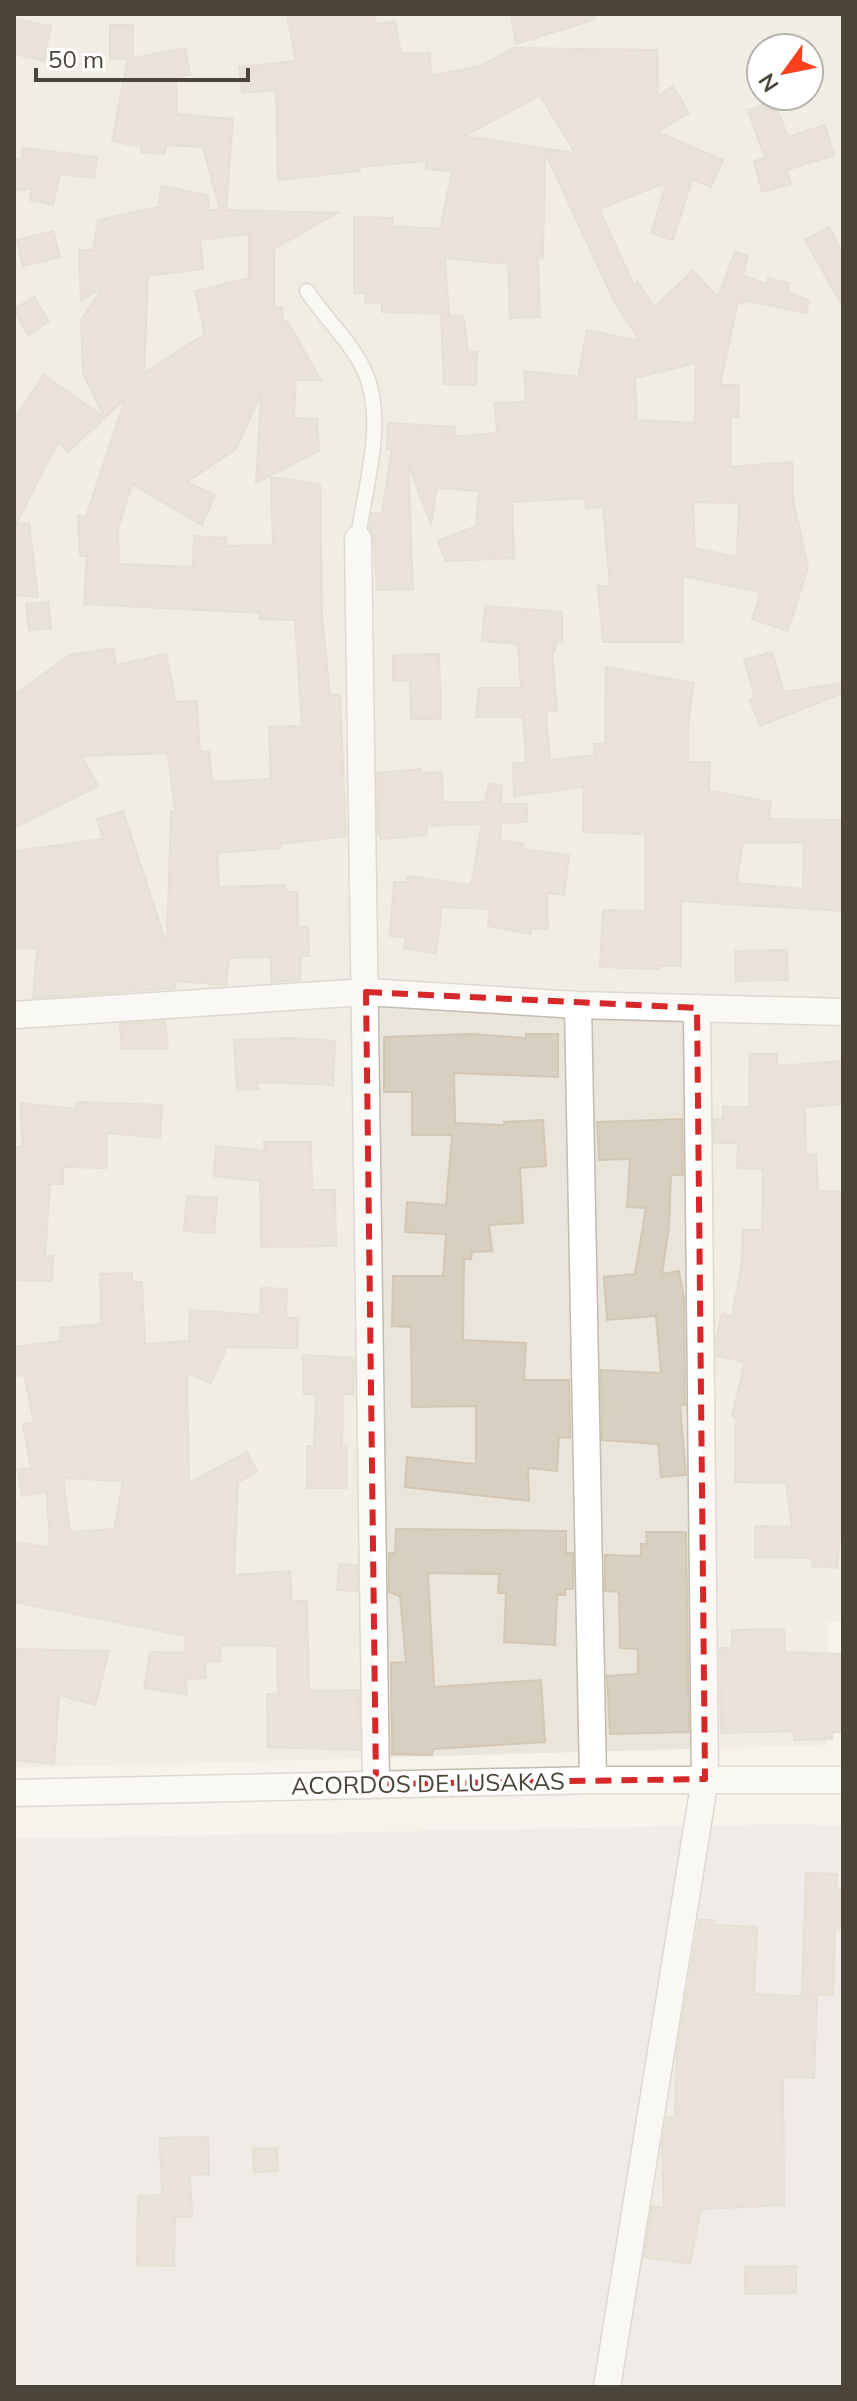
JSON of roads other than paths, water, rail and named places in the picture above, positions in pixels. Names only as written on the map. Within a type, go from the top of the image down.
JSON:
[{"type":"street","points":[[358,539],[376,1784]]},
{"type":"street","points":[[14,1015],[366,992],[578,1005],[843,1012]]},
{"type":"street","points":[[578,1005],[593,1780]]},
{"type":"street","points":[[607,2387],[705,1779],[697,1008]]},
{"type":"street","name":"ACORDOS DE LUSAKAS","points":[[14,1793],[593,1780],[843,1780]]},
{"type":"lane","points":[[307,291],[345,339],[366,374],[373,408],[372,448],[358,539]]}]
